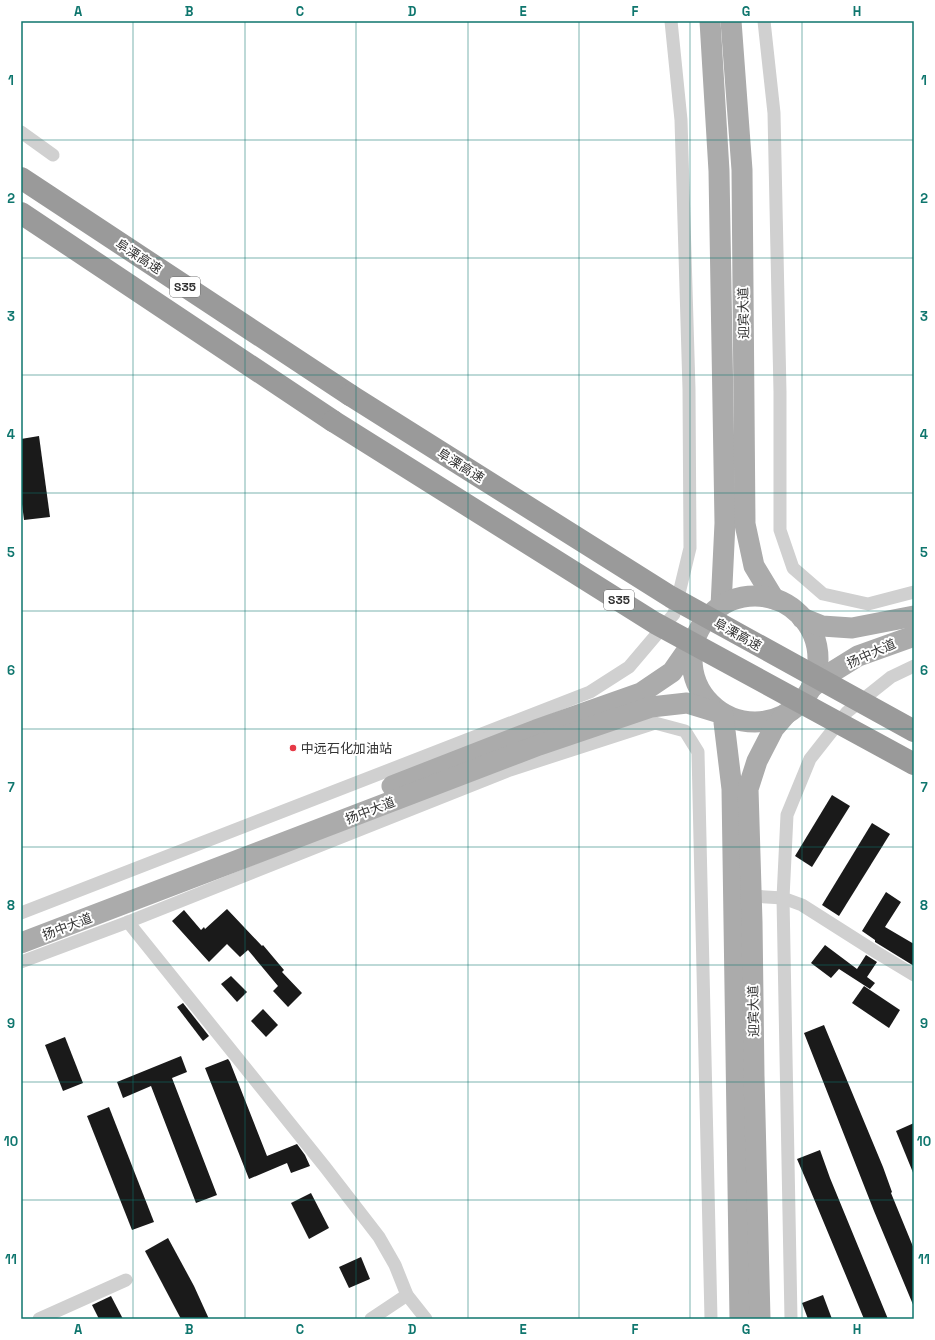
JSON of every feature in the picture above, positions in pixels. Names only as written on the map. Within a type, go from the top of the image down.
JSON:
[{"type":"highway","name":"阜溧高速","points":[[21,178],[350,395],[671,597],[914,731]]},
{"type":"highway","name":"S35","points":[[21,213],[333,421],[655,623],[914,764]]},
{"type":"main road","name":"迎宾大道","points":[[710,21],[719,171],[725,523],[721,606]]},
{"type":"main road","name":"迎宾大道","points":[[731,21],[742,170],[745,524],[754,566],[774,599]]},
{"type":"main road","points":[[758,596],[774,599],[790,607],[802,618],[812,634],[817,652],[816,670],[811,688],[801,702],[787,713],[772,720],[755,723],[738,720],[723,714],[706,700],[696,682],[692,660],[695,639],[705,620],[721,606],[740,598],[758,596]]},
{"type":"main road","name":"扬中大道","points":[[802,618],[822,626],[852,628],[914,616]]},
{"type":"main road","name":"扬中大道","points":[[811,688],[829,674],[858,656],[914,636]]},
{"type":"main road","name":"扬中大道","points":[[21,929],[529,732],[641,693],[672,672],[695,639]]},
{"type":"main road","name":"扬中大道","points":[[21,943],[539,745],[651,707],[688,703],[723,714]]},
{"type":"main road","name":"迎宾大道","points":[[760,1319],[754,1076],[752,896],[748,789],[757,761],[774,728],[787,713]]},
{"type":"main road","name":"迎宾大道","points":[[723,714],[732,789],[740,1319]]},
{"type":"street","points":[[21,913],[590,692],[629,667],[674,614],[690,548],[689,388],[681,120],[671,21]]},
{"type":"street","points":[[764,21],[774,113],[780,384],[780,530],[793,568],[823,594],[868,604],[914,592]]},
{"type":"street","points":[[21,132],[53,155]]},
{"type":"street","points":[[791,1319],[784,898],[787,815],[810,760],[847,712],[891,677],[914,666]]},
{"type":"street","points":[[21,962],[128,922],[510,770],[655,723],[685,731],[698,752],[711,1319]]},
{"type":"street","points":[[752,896],[784,898],[802,905],[914,975]]},
{"type":"street","points":[[128,922],[379,1237],[395,1265],[407,1295],[426,1319]]},
{"type":"street","points":[[40,1319],[126,1280]]},
{"type":"street","points":[[372,1319],[407,1295]]},
{"type":"building","points":[[39,436],[50,517],[24,520],[21,496],[21,439]]},
{"type":"building","points":[[832,795],[850,806],[812,867],[795,856]]},
{"type":"building","points":[[872,823],[890,834],[839,916],[822,905]]},
{"type":"building","points":[[886,892],[901,902],[885,927],[914,944],[914,966],[875,942],[875,940],[862,931]]},
{"type":"building","points":[[227,909],[262,946],[263,945],[284,970],[282,972],[302,993],[288,1007],[273,991],[278,986],[248,950],[240,957],[227,944],[209,962],[172,921],[184,910],[201,930],[204,927],[205,929]]},
{"type":"building","points":[[825,945],[857,969],[866,955],[877,962],[867,977],[875,983],[870,989],[839,969],[831,978],[811,963]]},
{"type":"building","points":[[231,976],[247,992],[237,1002],[221,984]]},
{"type":"building","points":[[864,986],[900,1010],[889,1028],[852,1003]]},
{"type":"building","points":[[183,1003],[209,1036],[203,1041],[177,1007]]},
{"type":"building","points":[[263,1009],[278,1025],[266,1037],[251,1021]]},
{"type":"building","points":[[824,1025],[883,1167],[892,1192],[891,1193],[914,1249],[914,1307],[874,1211],[804,1033]]},
{"type":"building","points":[[65,1037],[83,1083],[63,1091],[45,1045]]},
{"type":"building","points":[[181,1056],[187,1072],[172,1078],[217,1195],[196,1203],[151,1086],[123,1098],[117,1082]]},
{"type":"building","points":[[228,1059],[267,1156],[297,1144],[305,1155],[310,1166],[291,1173],[287,1163],[249,1179],[205,1068]]},
{"type":"building","points":[[109,1107],[154,1222],[132,1230],[87,1116]]},
{"type":"building","points":[[914,1123],[914,1175],[896,1131]]},
{"type":"building","points":[[820,1150],[888,1319],[864,1319],[797,1159]]},
{"type":"building","points":[[311,1193],[329,1228],[309,1239],[291,1203]]},
{"type":"building","points":[[168,1238],[194,1286],[209,1319],[181,1319],[145,1251]]},
{"type":"building","points":[[361,1257],[370,1279],[349,1288],[339,1267]]},
{"type":"building","points":[[823,1295],[832,1319],[808,1319],[802,1303]]},
{"type":"building","points":[[111,1296],[123,1319],[99,1319],[92,1305]]},
{"type":"place","name":"中远石化加油站","points":[[293,748]]}]
